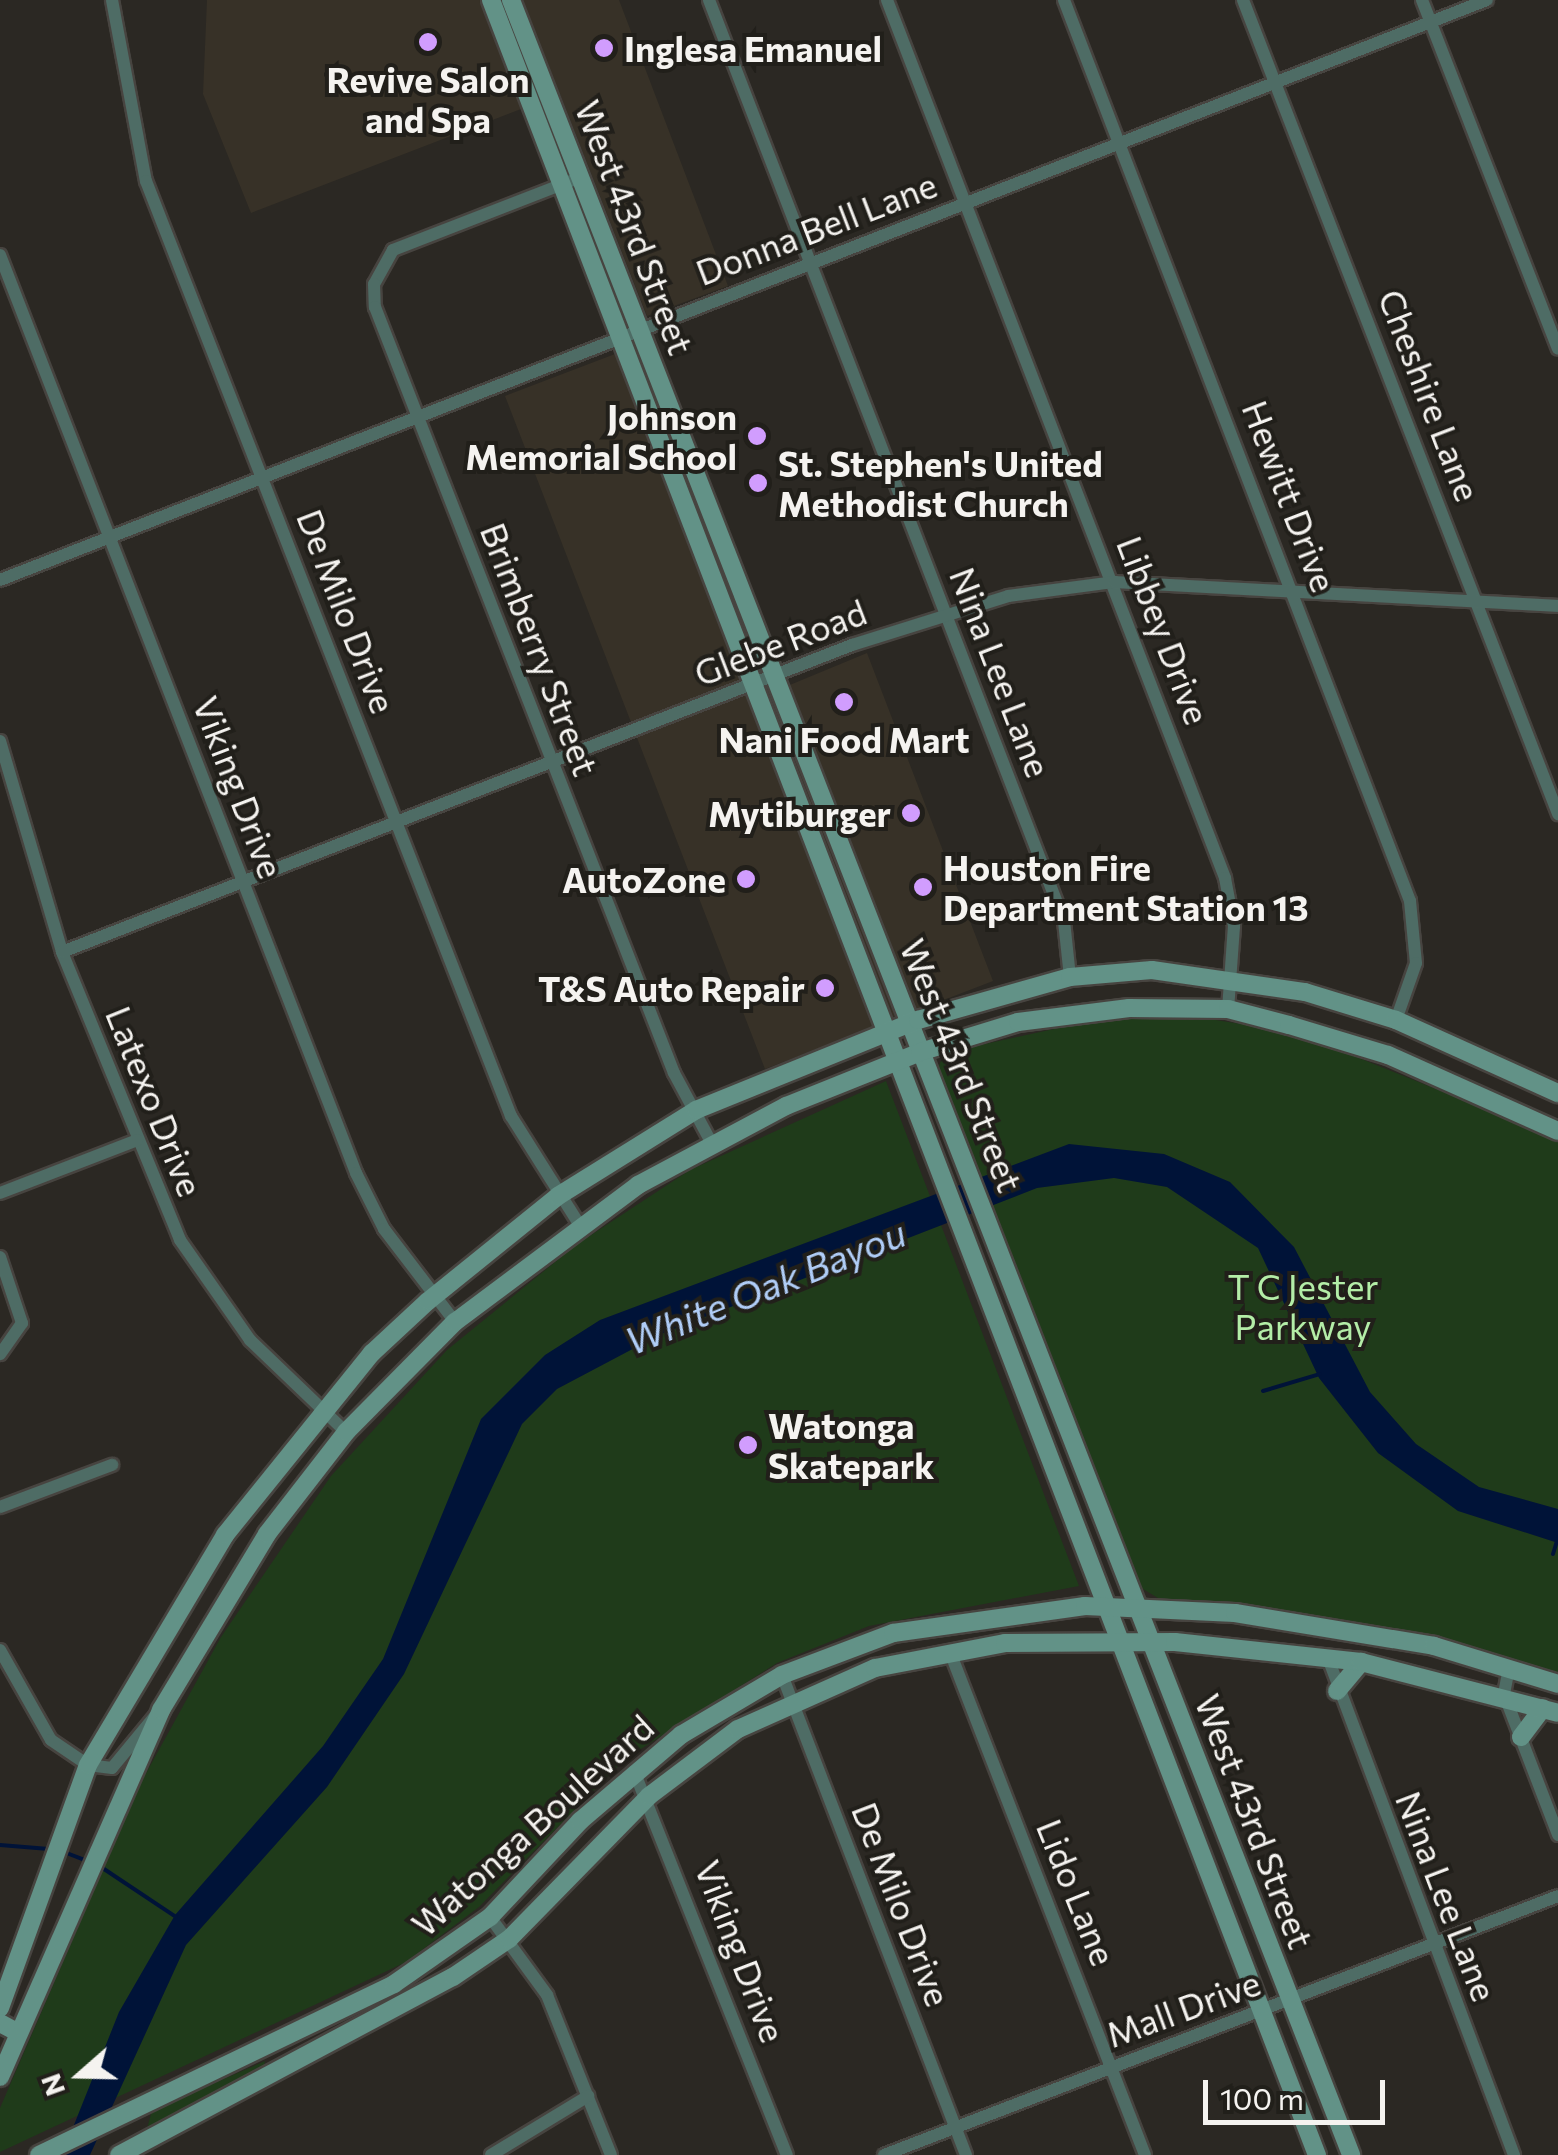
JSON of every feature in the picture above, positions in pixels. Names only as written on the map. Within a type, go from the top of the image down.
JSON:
[{"type":"main road","name":"West 43rd Street","points":[[491,0],[510,15],[581,176],[826,816],[1001,1252],[1350,2155]]},
{"type":"main road","name":"West 43rd Street","points":[[510,15],[561,184],[888,1031],[932,1160],[1317,2155]]},
{"type":"main road","points":[[689,510],[708,503]]},
{"type":"main road","points":[[808,823],[826,816]]},
{"type":"main road","points":[[842,912],[862,900]]},
{"type":"main road","points":[[0,2008],[88,1764],[225,1534],[322,1412],[434,1296],[558,1196],[696,1110],[908,1024],[1070,977],[1152,970],[1232,978],[1396,1020],[1558,1093]]},
{"type":"main road","points":[[0,2077],[161,1710],[216,1610],[346,1432],[455,1322],[579,1224],[711,1142],[920,1052],[1070,1012],[1228,1010],[1388,1055],[1558,1131]]},
{"type":"main road","points":[[1011,1360],[1038,1350]]},
{"type":"main road","name":"Watonga Boulevard","points":[[39,2155],[394,1984],[490,1917],[634,1771],[782,1676],[944,1622],[1105,1606],[1329,1626],[1509,1668],[1558,1684]]},
{"type":"main road","name":"Watonga Boulevard","points":[[120,2155],[288,2068],[510,1939],[650,1796],[791,1700],[875,1668],[950,1652],[1118,1640],[1151,1642],[1360,1662],[1504,1694],[1550,1711]]},
{"type":"main road","points":[[1337,1690],[1360,1662]]},
{"type":"main road","points":[[1521,1737],[1550,1711]]},
{"type":"main road","points":[[1196,1838],[1223,1828]]},
{"type":"main road","points":[[0,2023],[20,2033]]},
{"type":"main road","points":[[276,2044],[288,2068]]},
{"type":"street","name":"De Milo Drive","points":[[112,0],[146,181],[511,1116],[579,1224]]},
{"type":"street","name":"Nina Lee Lane","points":[[709,0],[1064,921],[1070,977]]},
{"type":"street","name":"Libbey Drive","points":[[887,0],[1115,582],[1232,903],[1228,1010]]},
{"type":"street","name":"Hewitt Drive","points":[[1064,0],[1295,591],[1410,901],[1416,963],[1396,1020]]},
{"type":"street","name":"Cheshire Lane","points":[[1243,0],[1482,608],[1558,814]]},
{"type":"street","points":[[1422,0],[1558,348]]},
{"type":"street","name":"Donna Bell Lane","points":[[0,580],[1487,0]]},
{"type":"street","name":"Brimberry Street","points":[[581,176],[414,238],[382,262],[375,307],[551,763],[711,1142]]},
{"type":"street","name":"Viking Drive","points":[[0,255],[356,1173],[434,1296],[455,1322]]},
{"type":"street","name":"Glebe Road","points":[[62,952],[946,611],[1115,582],[1295,591],[1482,608],[1558,606]]},
{"type":"street","name":"Latexo Drive","points":[[0,740],[62,952],[180,1240],[250,1340],[346,1432]]},
{"type":"street","points":[[0,1194],[137,1140]]},
{"type":"street","points":[[0,1257],[20,1334],[0,1354]]},
{"type":"street","points":[[0,1507],[112,1465]]},
{"type":"street","points":[[0,1650],[41,1728],[88,1764],[112,1768],[161,1710]]},
{"type":"street","name":"Lido Lane","points":[[950,1652],[1145,2155]]},
{"type":"street","name":"Nina Lee Lane","points":[[1328,1658],[1514,2155]]},
{"type":"street","points":[[1509,1668],[1504,1694],[1558,1835]]},
{"type":"street","name":"De Milo Drive","points":[[782,1676],[966,2155]]},
{"type":"street","name":"Viking Drive","points":[[634,1771],[650,1796],[787,2155]]},
{"type":"street","name":"Mall Drive","points":[[884,2155],[1558,1896]]},
{"type":"street","points":[[490,1917],[510,1939],[547,1995],[611,2155]]},
{"type":"street","points":[[491,2155],[588,2096]]},
{"type":"shaded area","points":[[207,0],[619,0],[728,286],[647,316],[560,94],[251,213],[203,94]]},
{"type":"shaded area","points":[[615,354],[749,702],[867,653],[993,981],[765,1069],[505,396]]},
{"type":"green space","name":"T C Jester Parkway","points":[[1191,1016],[1297,1033],[1558,1138],[1558,1677],[1296,1614],[1163,1601],[1138,1586],[937,1071],[944,1053],[1109,1017]]},
{"type":"green space","points":[[886,1081],[1079,1586],[869,1626],[777,1663],[625,1759],[479,1907],[406,1962],[0,2152],[0,2108],[139,1786],[221,1637],[331,1476],[447,1350],[576,1245],[690,1170]]},
{"type":"green space","points":[[265,2061],[263,2070],[147,2129],[152,2110]]},
{"type":"water","name":"White Oak Bayou","points":[[1069,1144],[1164,1154],[1230,1182],[1294,1247],[1370,1392],[1416,1444],[1479,1487],[1558,1509],[1558,1543],[1458,1511],[1378,1453],[1319,1378],[1258,1248],[1167,1187],[1114,1178],[1037,1188],[661,1334],[557,1389],[522,1424],[404,1674],[327,1787],[186,1945],[90,2155],[62,2155],[119,2012],[175,1915],[323,1746],[383,1659],[481,1419],[545,1355],[600,1320]]},
{"type":"waterway","points":[[1263,1391],[1320,1374]]},
{"type":"waterway","points":[[1553,1554],[1558,1538]]},
{"type":"waterway","points":[[0,1845],[49,1849]]},
{"type":"waterway","points":[[64,1852],[88,1861]]},
{"type":"waterway","points":[[101,1867],[176,1917]]},
{"type":"place","name":"Revive Salon and Spa","points":[[428,42]]},
{"type":"place","name":"Inglesa Emanuel","points":[[604,48]]},
{"type":"place","name":"Johnson Memorial School","points":[[757,436]]},
{"type":"place","name":"St. Stephen's United Methodist Church","points":[[758,483]]},
{"type":"place","name":"Nani Food Mart","points":[[844,702]]},
{"type":"place","name":"Mytiburger","points":[[911,813]]},
{"type":"place","name":"AutoZone","points":[[746,879]]},
{"type":"place","name":"Houston Fire Department Station 13","points":[[923,887]]},
{"type":"place","name":"T&S Auto Repair","points":[[825,988]]},
{"type":"place","name":"Watonga Skatepark","points":[[748,1445]]}]
